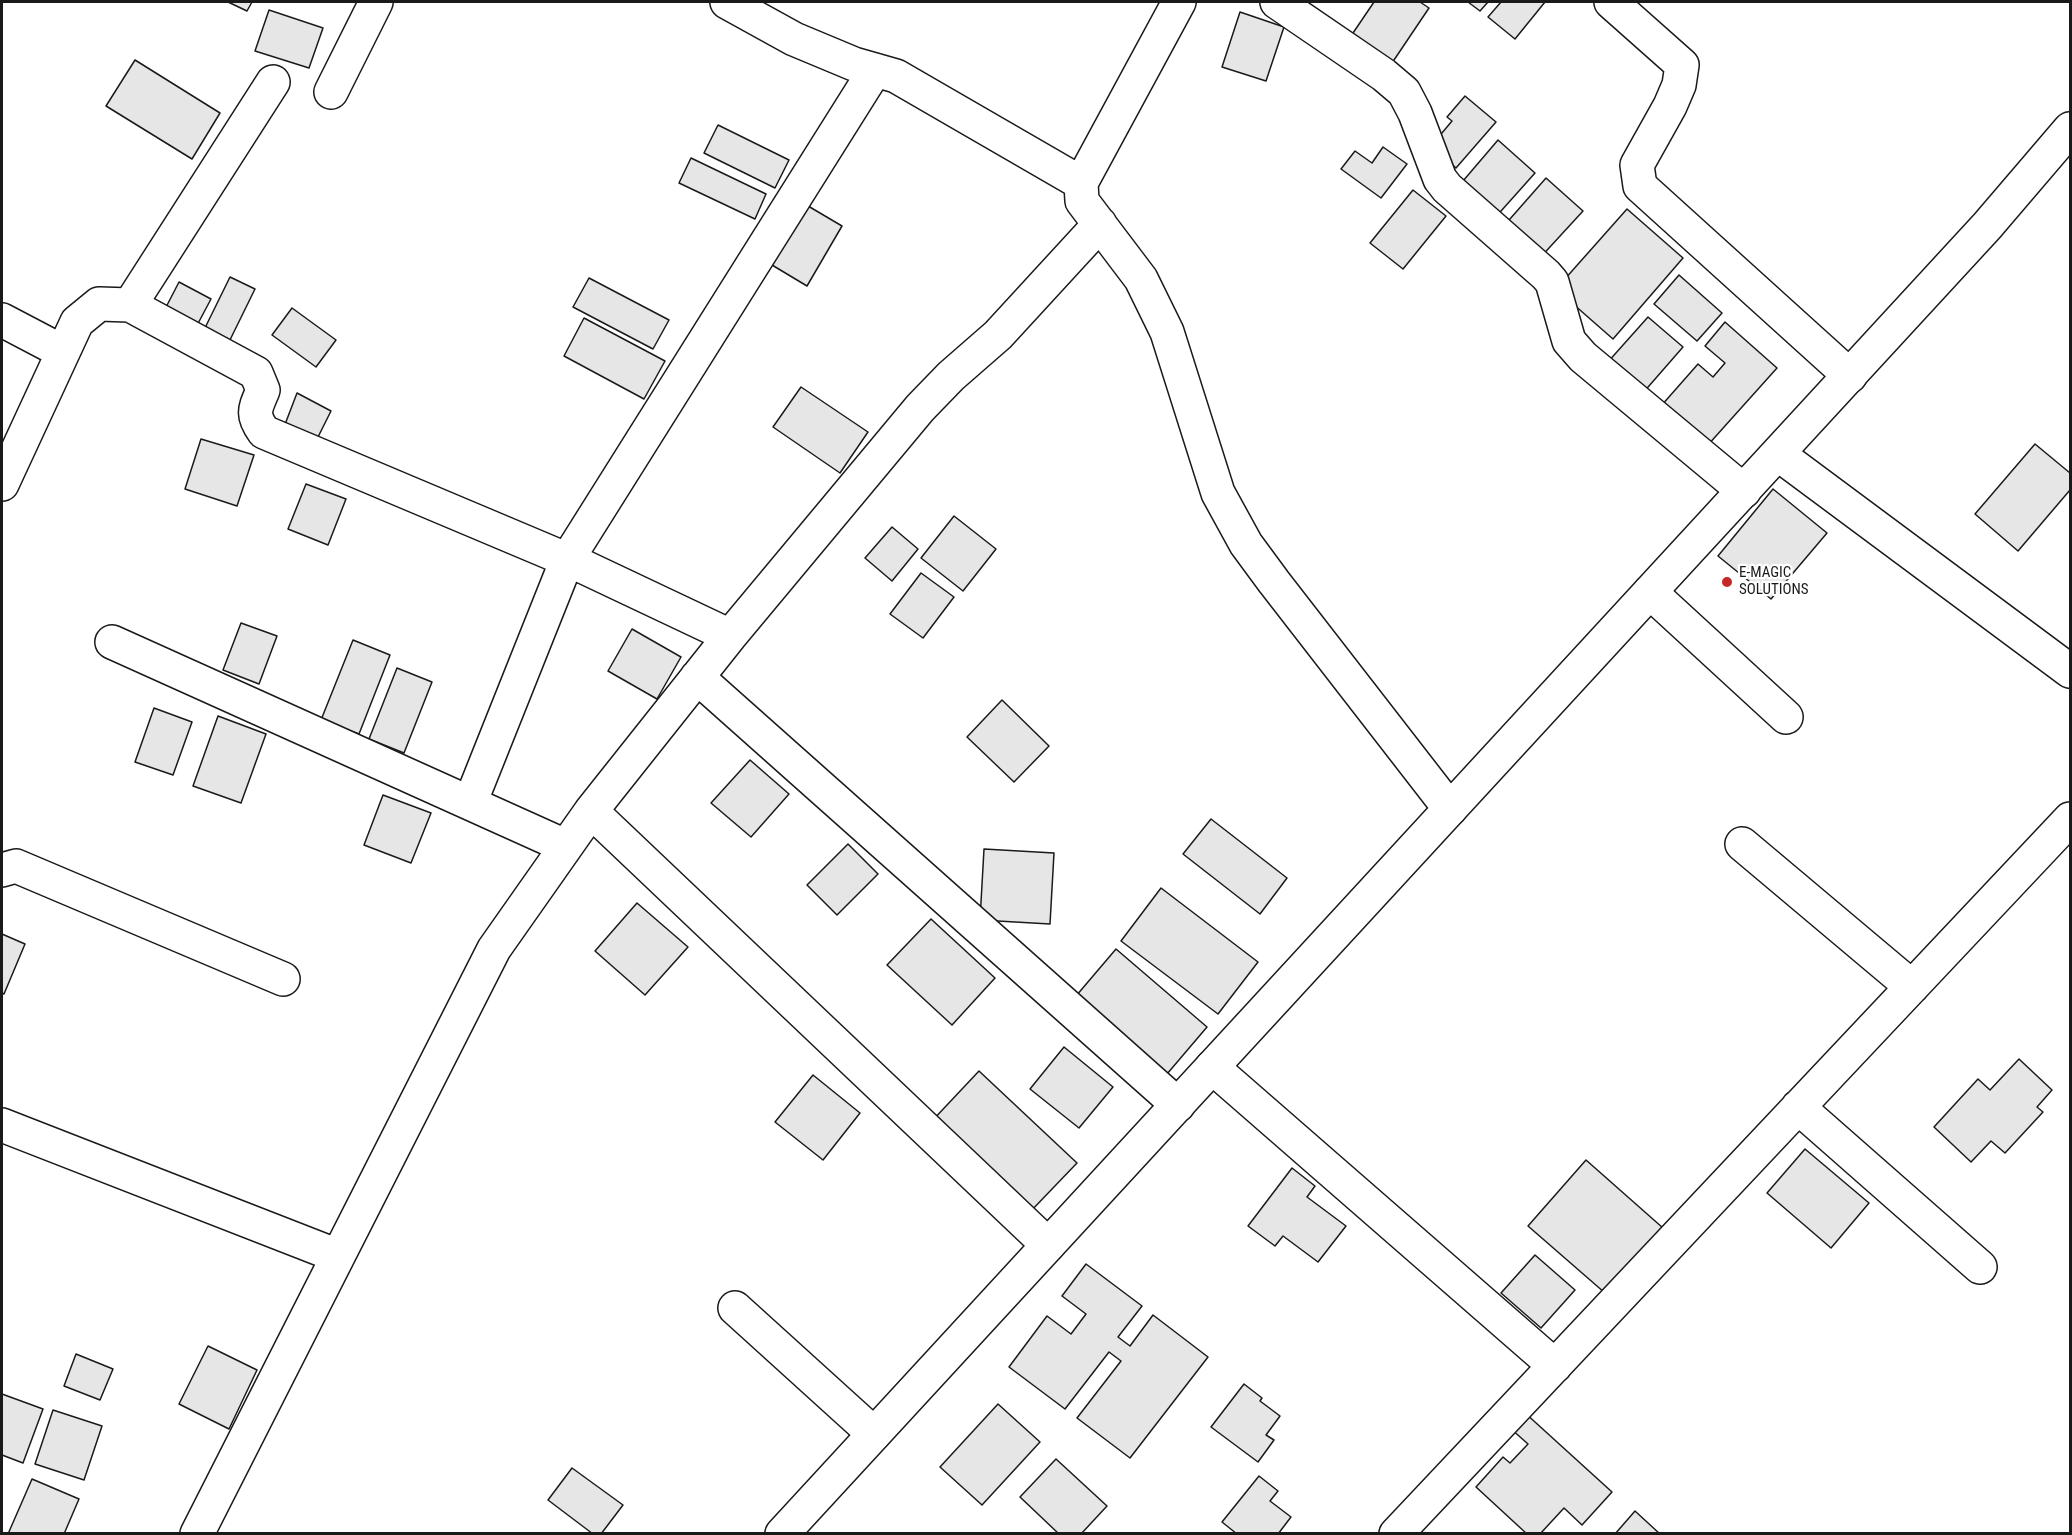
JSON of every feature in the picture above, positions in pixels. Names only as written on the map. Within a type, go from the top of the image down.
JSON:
[{"type":"street","points":[[331,92],[376,2]]},
{"type":"street","points":[[728,2],[794,39],[854,64],[896,76],[1081,183]]},
{"type":"street","points":[[1179,2],[1081,183],[1082,201],[1141,279],[1167,332],[1218,493],[1246,544],[1450,809]]},
{"type":"street","points":[[1277,2],[1384,75],[1404,92],[1415,113],[1440,179],[1447,188],[1552,282],[1569,341],[1583,357],[1744,491]]},
{"type":"street","points":[[1611,2],[1682,65],[1670,106],[1637,165],[1640,186],[1850,376]]},
{"type":"street","points":[[470,803],[567,560],[875,70]]},
{"type":"street","points":[[130,305],[273,82]]},
{"type":"street","points":[[782,1533],[1850,376],[1987,226],[2070,129]]},
{"type":"street","points":[[197,1533],[494,949],[565,846],[730,636],[920,408],[951,376],[998,335],[1100,224]]},
{"type":"street","points":[[2,484],[77,322],[99,304],[130,305],[256,373],[263,390],[255,408],[255,420],[264,432],[567,560],[730,636]]},
{"type":"street","points":[[2,320],[63,352]]},
{"type":"street","points":[[1778,454],[2070,671]]},
{"type":"street","points":[[1650,592],[1786,717]]},
{"type":"street","points":[[112,642],[565,846]]},
{"type":"street","points":[[697,677],[1178,1105]]},
{"type":"street","points":[[591,811],[1048,1245]]},
{"type":"street","points":[[1396,1533],[2070,819]]},
{"type":"street","points":[[1742,844],[1912,987]]},
{"type":"street","points":[[2,870],[16,866],[283,978]]},
{"type":"street","points":[[1212,1067],[1554,1366]]},
{"type":"street","points":[[1798,1107],[1980,1267]]},
{"type":"street","points":[[2,1125],[338,1256]]},
{"type":"street","points":[[735,1308],[874,1434]]},
{"type":"building","points":[[228,2],[252,2],[247,11]]},
{"type":"building","points":[[1374,2],[1420,2],[1429,8],[1392,63],[1351,36]]},
{"type":"building","points":[[1468,2],[1488,2],[1480,11]]},
{"type":"building","points":[[1501,2],[1545,2],[1515,39],[1488,17]]},
{"type":"building","points":[[269,10],[323,28],[309,68],[255,51]]},
{"type":"building","points":[[1240,12],[1284,27],[1266,81],[1222,67]]},
{"type":"building","points":[[135,60],[220,113],[192,159],[106,106]]},
{"type":"building","points":[[1465,96],[1496,122],[1456,168],[1431,146],[1452,121],[1447,117]]},
{"type":"building","points":[[718,125],[789,160],[775,188],[704,153]]},
{"type":"building","points":[[1498,140],[1535,173],[1493,220],[1457,188]]},
{"type":"building","points":[[1383,147],[1407,164],[1381,198],[1341,169],[1355,151],[1372,163]]},
{"type":"building","points":[[691,158],[766,194],[755,219],[679,183]]},
{"type":"building","points":[[1546,178],[1583,211],[1538,260],[1502,228]]},
{"type":"building","points":[[1413,190],[1446,216],[1403,269],[1370,243]]},
{"type":"building","points":[[803,203],[842,226],[807,286],[767,262]]},
{"type":"building","points":[[1627,209],[1683,258],[1613,339],[1556,289]]},
{"type":"building","points":[[1679,275],[1722,313],[1697,341],[1654,304]]},
{"type":"building","points":[[230,277],[255,289],[227,346],[202,334]]},
{"type":"building","points":[[589,278],[669,320],[653,349],[573,307]]},
{"type":"building","points":[[179,282],[211,299],[194,331],[163,313]]},
{"type":"building","points":[[292,308],[336,340],[316,367],[272,335]]},
{"type":"building","points":[[1648,317],[1683,347],[1642,394],[1607,363]]},
{"type":"building","points":[[584,318],[665,361],[644,399],[564,356]]},
{"type":"building","points":[[1725,322],[1777,368],[1707,446],[1661,406],[1698,364],[1713,377],[1725,363],[1705,346]]},
{"type":"building","points":[[801,387],[868,432],[840,473],[773,427]]},
{"type":"building","points":[[297,393],[331,411],[317,439],[284,427]]},
{"type":"building","points":[[201,439],[254,455],[237,506],[185,489]]},
{"type":"building","points":[[2035,444],[2070,473],[2070,490],[2018,551],[1975,514]]},
{"type":"building","points":[[306,484],[346,499],[328,545],[288,529]]},
{"type":"building","points":[[1773,489],[1827,533],[1771,599],[1718,556]]},
{"type":"building","points":[[954,516],[996,549],[963,591],[921,558]]},
{"type":"building","points":[[892,527],[918,549],[892,581],[865,558]]},
{"type":"building","points":[[921,573],[954,597],[923,638],[890,614]]},
{"type":"building","points":[[241,623],[277,636],[259,684],[223,670]]},
{"type":"building","points":[[632,629],[681,657],[657,699],[608,671]]},
{"type":"building","points":[[353,640],[390,655],[359,734],[321,720]]},
{"type":"building","points":[[397,668],[432,682],[404,753],[369,739]]},
{"type":"building","points":[[1002,700],[1049,746],[1014,782],[967,737]]},
{"type":"building","points":[[154,708],[192,722],[173,775],[135,762]]},
{"type":"building","points":[[218,716],[266,734],[241,803],[193,786]]},
{"type":"building","points":[[750,760],[789,794],[751,837],[711,803]]},
{"type":"building","points":[[383,795],[431,813],[411,863],[364,845]]},
{"type":"building","points":[[1211,819],[1287,878],[1260,914],[1183,854]]},
{"type":"building","points":[[848,844],[878,874],[837,915],[807,885]]},
{"type":"building","points":[[984,849],[1054,853],[1050,924],[980,920]]},
{"type":"building","points":[[1161,888],[1258,962],[1218,1014],[1121,941]]},
{"type":"building","points":[[637,903],[688,947],[645,995],[595,951]]},
{"type":"building","points":[[931,919],[995,978],[952,1025],[887,965]]},
{"type":"building","points":[[2,934],[25,944],[4,994],[2,993]]},
{"type":"building","points":[[1116,949],[1207,1027],[1167,1074],[1076,996]]},
{"type":"building","points":[[1064,1047],[1113,1087],[1079,1128],[1030,1089]]},
{"type":"building","points":[[2019,1059],[2052,1090],[2037,1107],[2043,1112],[2005,1153],[1991,1141],[1971,1162],[1934,1127],[1978,1079],[1990,1090]]},
{"type":"building","points":[[979,1071],[1077,1163],[1029,1213],[931,1122]]},
{"type":"building","points":[[813,1075],[860,1113],[823,1160],[775,1122]]},
{"type":"building","points":[[1805,1149],[1869,1203],[1831,1248],[1767,1193]]},
{"type":"building","points":[[1586,1160],[1663,1228],[1605,1293],[1528,1226]]},
{"type":"building","points":[[1292,1168],[1315,1186],[1307,1197],[1346,1226],[1318,1262],[1283,1236],[1275,1246],[1248,1226]]},
{"type":"building","points":[[1535,1255],[1575,1290],[1541,1328],[1501,1293]]},
{"type":"building","points":[[1086,1264],[1142,1306],[1118,1337],[1130,1346],[1153,1315],[1208,1357],[1130,1458],[1077,1418],[1121,1361],[1109,1352],[1065,1409],[1009,1367],[1047,1316],[1071,1334],[1086,1314],[1062,1296]]},
{"type":"building","points":[[208,1346],[257,1370],[229,1429],[179,1404]]},
{"type":"building","points":[[76,1354],[113,1369],[100,1400],[64,1386]]},
{"type":"building","points":[[1244,1384],[1262,1398],[1260,1401],[1280,1416],[1266,1435],[1274,1440],[1258,1462],[1211,1427]]},
{"type":"building","points":[[2,1394],[43,1409],[23,1463],[2,1455]]},
{"type":"building","points":[[998,1404],[1040,1442],[982,1505],[940,1467]]},
{"type":"building","points":[[53,1410],[102,1426],[84,1480],[35,1464]]},
{"type":"building","points":[[1524,1412],[1612,1492],[1582,1525],[1564,1508],[1540,1534],[1527,1534],[1476,1487],[1503,1457],[1510,1463],[1528,1444],[1510,1428]]},
{"type":"building","points":[[1056,1459],[1107,1506],[1081,1534],[1059,1534],[1020,1497]]},
{"type":"building","points":[[572,1468],[623,1505],[601,1534],[593,1534],[548,1500]]},
{"type":"building","points":[[1259,1476],[1278,1491],[1270,1501],[1291,1517],[1278,1534],[1237,1534],[1222,1522]]},
{"type":"building","points":[[32,1479],[79,1499],[64,1534],[8,1534]]},
{"type":"building","points":[[1635,1511],[1660,1534],[1615,1534]]},
{"type":"place","name":"E-MAGIC SOLUTIONS","points":[[1727,582]]}]
